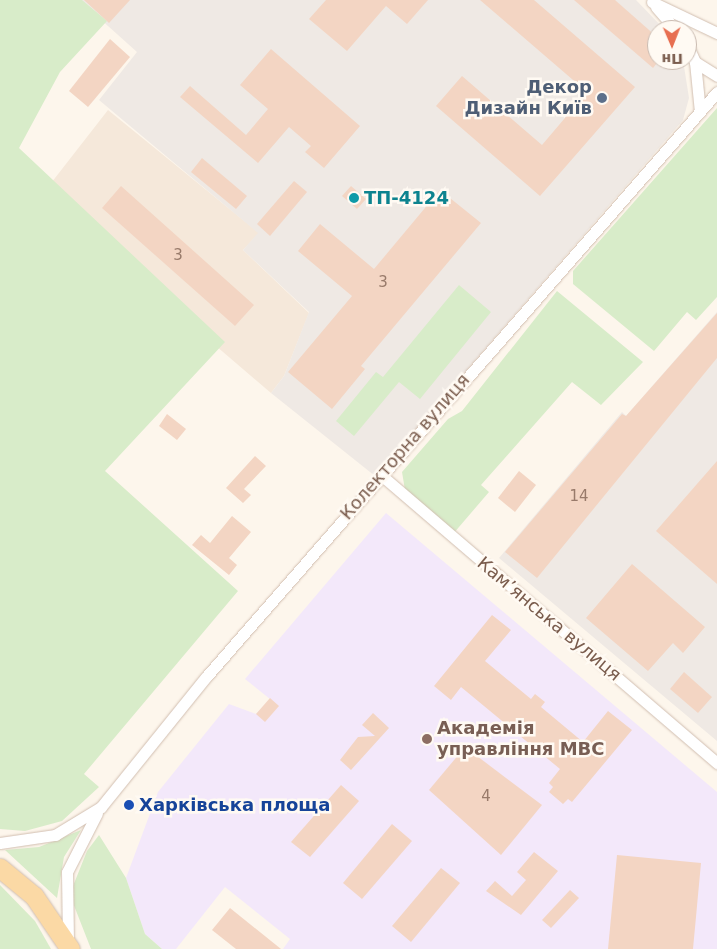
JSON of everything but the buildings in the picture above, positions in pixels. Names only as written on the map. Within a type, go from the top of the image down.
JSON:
[{"type":"main road","points":[[0,868],[34,896],[69,947]]},
{"type":"street","points":[[651,1],[667,20]]},
{"type":"street","points":[[651,1],[717,33]]},
{"type":"street","points":[[697,63],[717,76]]},
{"type":"street","points":[[697,70],[700,112]]},
{"type":"street","name":"Колекторна вулиця","points":[[69,947],[67,872],[101,807],[380,475],[717,92]]},
{"type":"street","name":"Камʼянська вулиця","points":[[380,475],[717,763]]},
{"type":"street","name":"Колекторна вулиця","points":[[0,843],[55,835],[101,807]]},
{"type":"shaded area","points":[[79,0],[636,0],[655,20],[647,20],[647,70],[685,70],[689,98],[683,120],[375,476],[271,393],[284,376],[309,312],[243,250],[258,233],[99,100],[137,52]]},
{"type":"shaded area","points":[[108,110],[259,233],[243,250],[309,313],[284,376],[271,393],[41,196]]},
{"type":"shaded area","points":[[717,312],[717,741],[499,558],[622,412],[626,416]]},
{"type":"shaded area","name":"Академія управління МВС","points":[[386,513],[717,792],[717,949],[283,949],[290,939],[225,887],[176,949],[162,949],[145,934],[126,878],[158,792],[229,704],[256,714],[270,699],[245,679]]},
{"type":"green space","points":[[0,0],[82,0],[107,21],[60,72],[19,148],[225,342],[105,471],[238,591],[84,774],[99,787],[62,821],[25,831],[0,829]]},
{"type":"green space","points":[[717,108],[717,297],[696,320],[687,312],[654,351],[573,284],[573,271]]},
{"type":"green space","points":[[459,285],[491,312],[420,399],[399,382],[354,436],[336,421],[376,372],[383,377]]},
{"type":"green space","points":[[557,291],[643,362],[601,405],[572,382],[481,485],[489,492],[453,534],[405,490],[402,472],[448,419],[462,411]]},
{"type":"green space","points":[[81,830],[64,857],[57,898],[5,850],[39,847]]},
{"type":"green space","points":[[99,835],[126,878],[145,934],[162,949],[91,949],[73,903],[73,886],[87,851]]},
{"type":"green space","points":[[0,885],[35,921],[51,949],[0,949]]},
{"type":"place","name":"Декор Дизайн Київ","points":[[602,98]]},
{"type":"place","name":"ТП-4124","points":[[354,198]]},
{"type":"place","name":"Академія управління МВС","points":[[427,739]]},
{"type":"place","name":"Харківська площа","points":[[129,805]]}]
